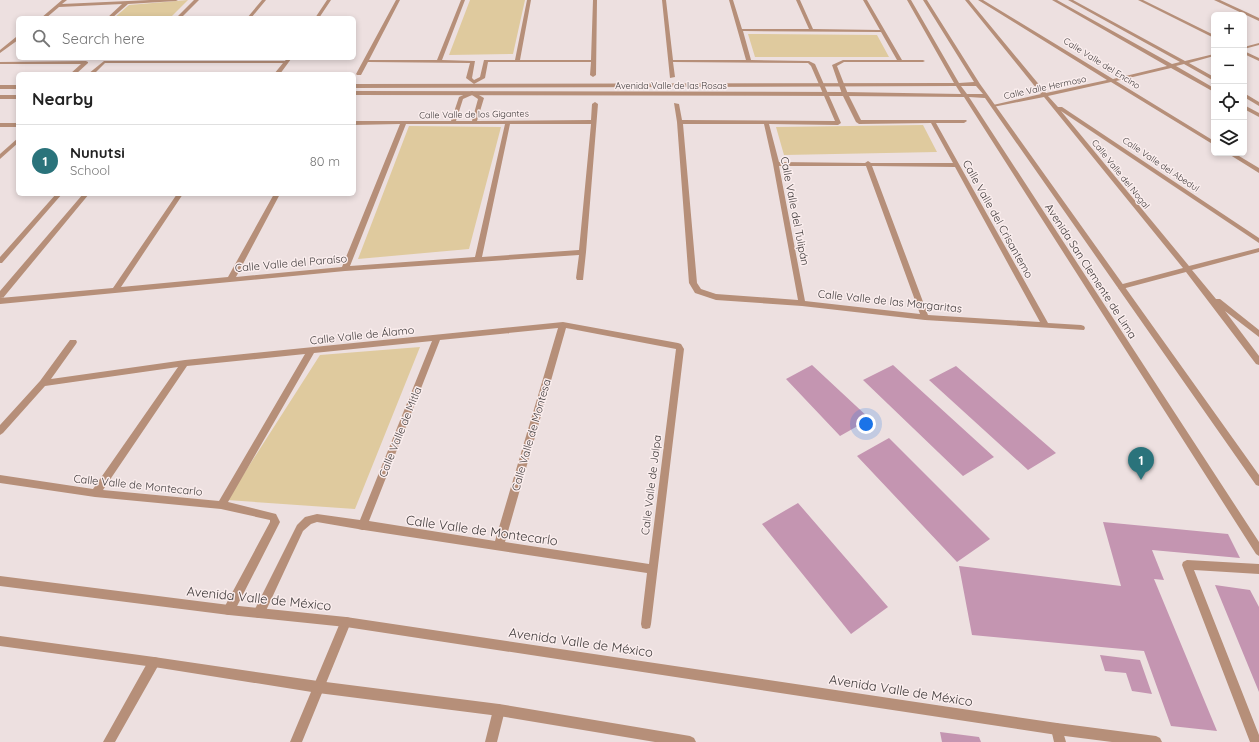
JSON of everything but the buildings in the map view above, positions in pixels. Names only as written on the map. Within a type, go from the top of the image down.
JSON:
[{"type":"street","points":[[46,16],[65,0]]},
{"type":"street","points":[[58,6],[176,0]]},
{"type":"street","points":[[180,16],[196,0]]},
{"type":"street","points":[[251,16],[264,0]]},
{"type":"street","points":[[318,16],[329,0]]},
{"type":"street","points":[[359,74],[398,0]]},
{"type":"street","points":[[439,62],[463,0]]},
{"type":"street","points":[[517,61],[529,0]]},
{"type":"street","points":[[593,75],[592,61],[595,0]]},
{"type":"street","points":[[664,0],[672,77]]},
{"type":"street","points":[[731,0],[741,30],[748,61]]},
{"type":"street","points":[[798,0],[812,31]]},
{"type":"street","points":[[865,0],[900,61]]},
{"type":"street","name":"Avenida San Clemente de Lima","points":[[909,0],[957,84],[1259,551]]},
{"type":"street","name":"Avenida San Clemente de Lima","points":[[925,0],[978,84],[1259,482]]},
{"type":"street","name":"Calle Valle del Nogal","points":[[967,0],[1208,294],[1259,362]]},
{"type":"street","name":"Calle Valle del Encino","points":[[980,0],[1211,141]]},
{"type":"street","points":[[1054,0],[1211,88]]},
{"type":"street","points":[[1070,0],[1211,77]]},
{"type":"street","points":[[1140,0],[1211,36]]},
{"type":"street","points":[[1216,0],[1259,20]]},
{"type":"street","points":[[111,16],[126,3]]},
{"type":"street","points":[[741,30],[882,31]]},
{"type":"street","points":[[0,52],[16,40]]},
{"type":"street","points":[[1247,47],[1259,44]]},
{"type":"street","points":[[1247,54],[1259,60]]},
{"type":"street","name":"Calle Valle Hermoso","points":[[995,106],[1211,56]]},
{"type":"street","points":[[93,72],[104,62],[134,60],[288,60]]},
{"type":"street","points":[[279,72],[288,60]]},
{"type":"street","points":[[366,61],[473,62],[469,78],[474,84]]},
{"type":"street","points":[[472,93],[474,84],[482,78],[486,61],[592,61]]},
{"type":"street","points":[[671,61],[809,62],[814,65],[838,123],[680,122],[676,104]]},
{"type":"street","points":[[923,61],[838,62],[834,65],[843,85],[845,94],[859,122],[964,121]]},
{"type":"street","points":[[0,63],[86,62],[75,72]]},
{"type":"street","name":"Avenida Valle de las Rosas","points":[[356,86],[474,84],[978,84]]},
{"type":"street","points":[[0,87],[16,87]]},
{"type":"street","name":"Avenida Valle de las Rosas","points":[[356,93],[845,94],[987,96]]},
{"type":"street","points":[[472,93],[481,98],[474,122]]},
{"type":"street","points":[[453,123],[461,98],[472,93]]},
{"type":"street","points":[[0,97],[16,97]]},
{"type":"street","points":[[1247,97],[1259,104]]},
{"type":"street","name":"Calle Valle del Abedul","points":[[1052,103],[1259,241]]},
{"type":"street","points":[[580,278],[595,104]]},
{"type":"street","points":[[1247,109],[1259,115]]},
{"type":"street","points":[[478,260],[508,122]]},
{"type":"street","name":"Calle Valle de los Gigantes","points":[[356,123],[594,122]]},
{"type":"street","name":"Calle Valle de las Margaritas","points":[[680,122],[693,283],[698,291],[716,297],[802,303],[925,316],[1080,328]]},
{"type":"street","name":"Calle Valle del Crisantemo","points":[[933,122],[1045,326]]},
{"type":"street","name":"Calle Valle del Tulipán","points":[[766,123],[776,164],[802,303]]},
{"type":"street","points":[[0,124],[16,125]]},
{"type":"street","points":[[345,269],[403,124]]},
{"type":"street","points":[[0,157],[16,142]]},
{"type":"street","points":[[1235,156],[1259,171]]},
{"type":"street","points":[[868,163],[925,316]]},
{"type":"street","points":[[776,164],[957,164]]},
{"type":"street","points":[[0,261],[57,196]]},
{"type":"street","points":[[0,296],[84,196]]},
{"type":"street","points":[[115,291],[179,196]]},
{"type":"street","points":[[231,279],[276,196]]},
{"type":"street","points":[[1122,287],[1259,250]]},
{"type":"street","name":"Calle Valle del Paraíso","points":[[0,301],[345,269],[583,252]]},
{"type":"street","points":[[1208,294],[1259,334]]},
{"type":"street","name":"Calle Valle de Álamo","points":[[43,382],[185,363],[311,352],[563,325],[674,344],[680,349]]},
{"type":"street","name":"Calle Valle de Montesa","points":[[499,545],[563,325]]},
{"type":"street","name":"Calle Valle de Mitla","points":[[362,526],[437,339]]},
{"type":"street","points":[[0,431],[43,382],[73,342]]},
{"type":"street","name":"Calle Valle de Jalpa","points":[[646,624],[680,349]]},
{"type":"street","points":[[221,505],[311,352]]},
{"type":"street","points":[[95,493],[185,363]]},
{"type":"street","name":"Calle Valle de Montecarlo","points":[[0,479],[95,493],[221,505],[273,517],[276,522],[229,610]]},
{"type":"street","name":"Calle Valle de Montecarlo","points":[[260,613],[300,528],[308,520],[317,518],[653,569]]},
{"type":"street","points":[[1256,742],[1187,565],[1259,570]]},
{"type":"street","name":"Avenida Valle de México","points":[[0,581],[229,610],[346,622],[1057,729],[1156,742]]},
{"type":"street","points":[[296,742],[346,622]]},
{"type":"street","points":[[0,641],[154,662],[318,687],[499,710],[675,741],[690,742]]},
{"type":"street","points":[[109,742],[154,662]]},
{"type":"street","points":[[491,742],[499,710]]},
{"type":"street","points":[[1057,729],[1060,742]]},
{"type":"shaded area","points":[[188,0],[172,16],[116,16],[129,5]]},
{"type":"shaded area","points":[[470,0],[525,0],[513,54],[449,55]]},
{"type":"shaded area","points":[[748,34],[877,35],[889,57],[755,57]]},
{"type":"shaded area","points":[[923,125],[937,152],[784,155],[776,127]]},
{"type":"shaded area","points":[[409,126],[501,127],[469,249],[358,259]]},
{"type":"shaded area","points":[[420,347],[355,509],[227,500],[320,355]]},
{"type":"place","name":"Nunutsi","points":[[1141,480]]}]
